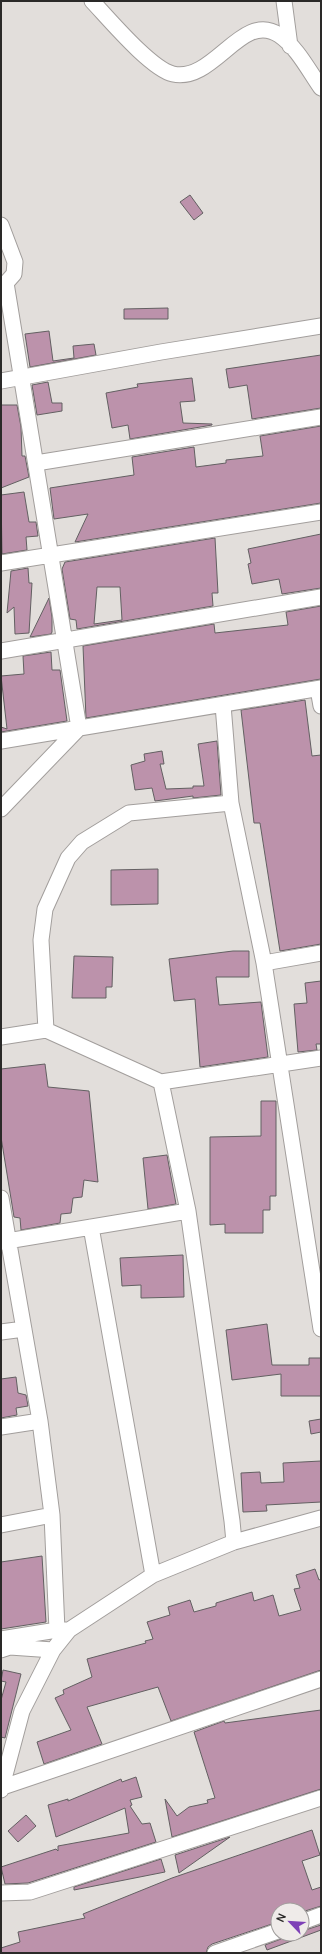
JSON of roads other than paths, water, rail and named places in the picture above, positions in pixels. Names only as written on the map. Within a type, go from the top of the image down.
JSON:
[{"type":"street","points":[[92,1],[157,67],[172,74],[190,75],[207,66],[239,40],[255,31],[266,29],[279,35],[290,46],[321,88]]},
{"type":"street","points":[[284,1],[290,46]]},
{"type":"street","points":[[1,225],[15,262],[14,274],[4,284],[36,463],[79,728]]},
{"type":"street","points":[[1,381],[321,326]]},
{"type":"street","points":[[36,463],[321,417]]},
{"type":"street","points":[[1,563],[321,512]]},
{"type":"street","points":[[1,651],[321,597]]},
{"type":"street","points":[[1,741],[320,689],[321,706]]},
{"type":"street","points":[[223,705],[231,803],[264,963],[321,1328]]},
{"type":"street","points":[[1,809],[79,728]]},
{"type":"street","points":[[46,1030],[41,940],[45,909],[68,858],[82,842],[129,813],[231,803]]},
{"type":"street","points":[[264,963],[321,953]]},
{"type":"street","points":[[1,1037],[46,1030],[162,1082],[321,1058]]},
{"type":"street","points":[[162,1082],[188,1211],[234,1542]]},
{"type":"street","points":[[1,1198],[5,1241],[24,1329],[40,1421],[52,1515],[63,1630],[22,1711],[2,1788]]},
{"type":"street","points":[[5,1241],[188,1211]]},
{"type":"street","points":[[91,1227],[153,1575]]},
{"type":"street","points":[[1,1332],[24,1329]]},
{"type":"street","points":[[1,1427],[40,1421]]},
{"type":"street","points":[[1,1525],[52,1515]]},
{"type":"street","points":[[1,1639],[63,1630],[153,1575],[234,1542],[321,1518]]},
{"type":"street","points":[[1,1650],[10,1647],[53,1650]]},
{"type":"street","points":[[2,1788],[321,1679]]},
{"type":"street","points":[[1,1892],[30,1892],[321,1798]]},
{"type":"street","points":[[310,1919],[321,1916]]},
{"type":"street","points":[[215,1953],[270,1934]]}]
